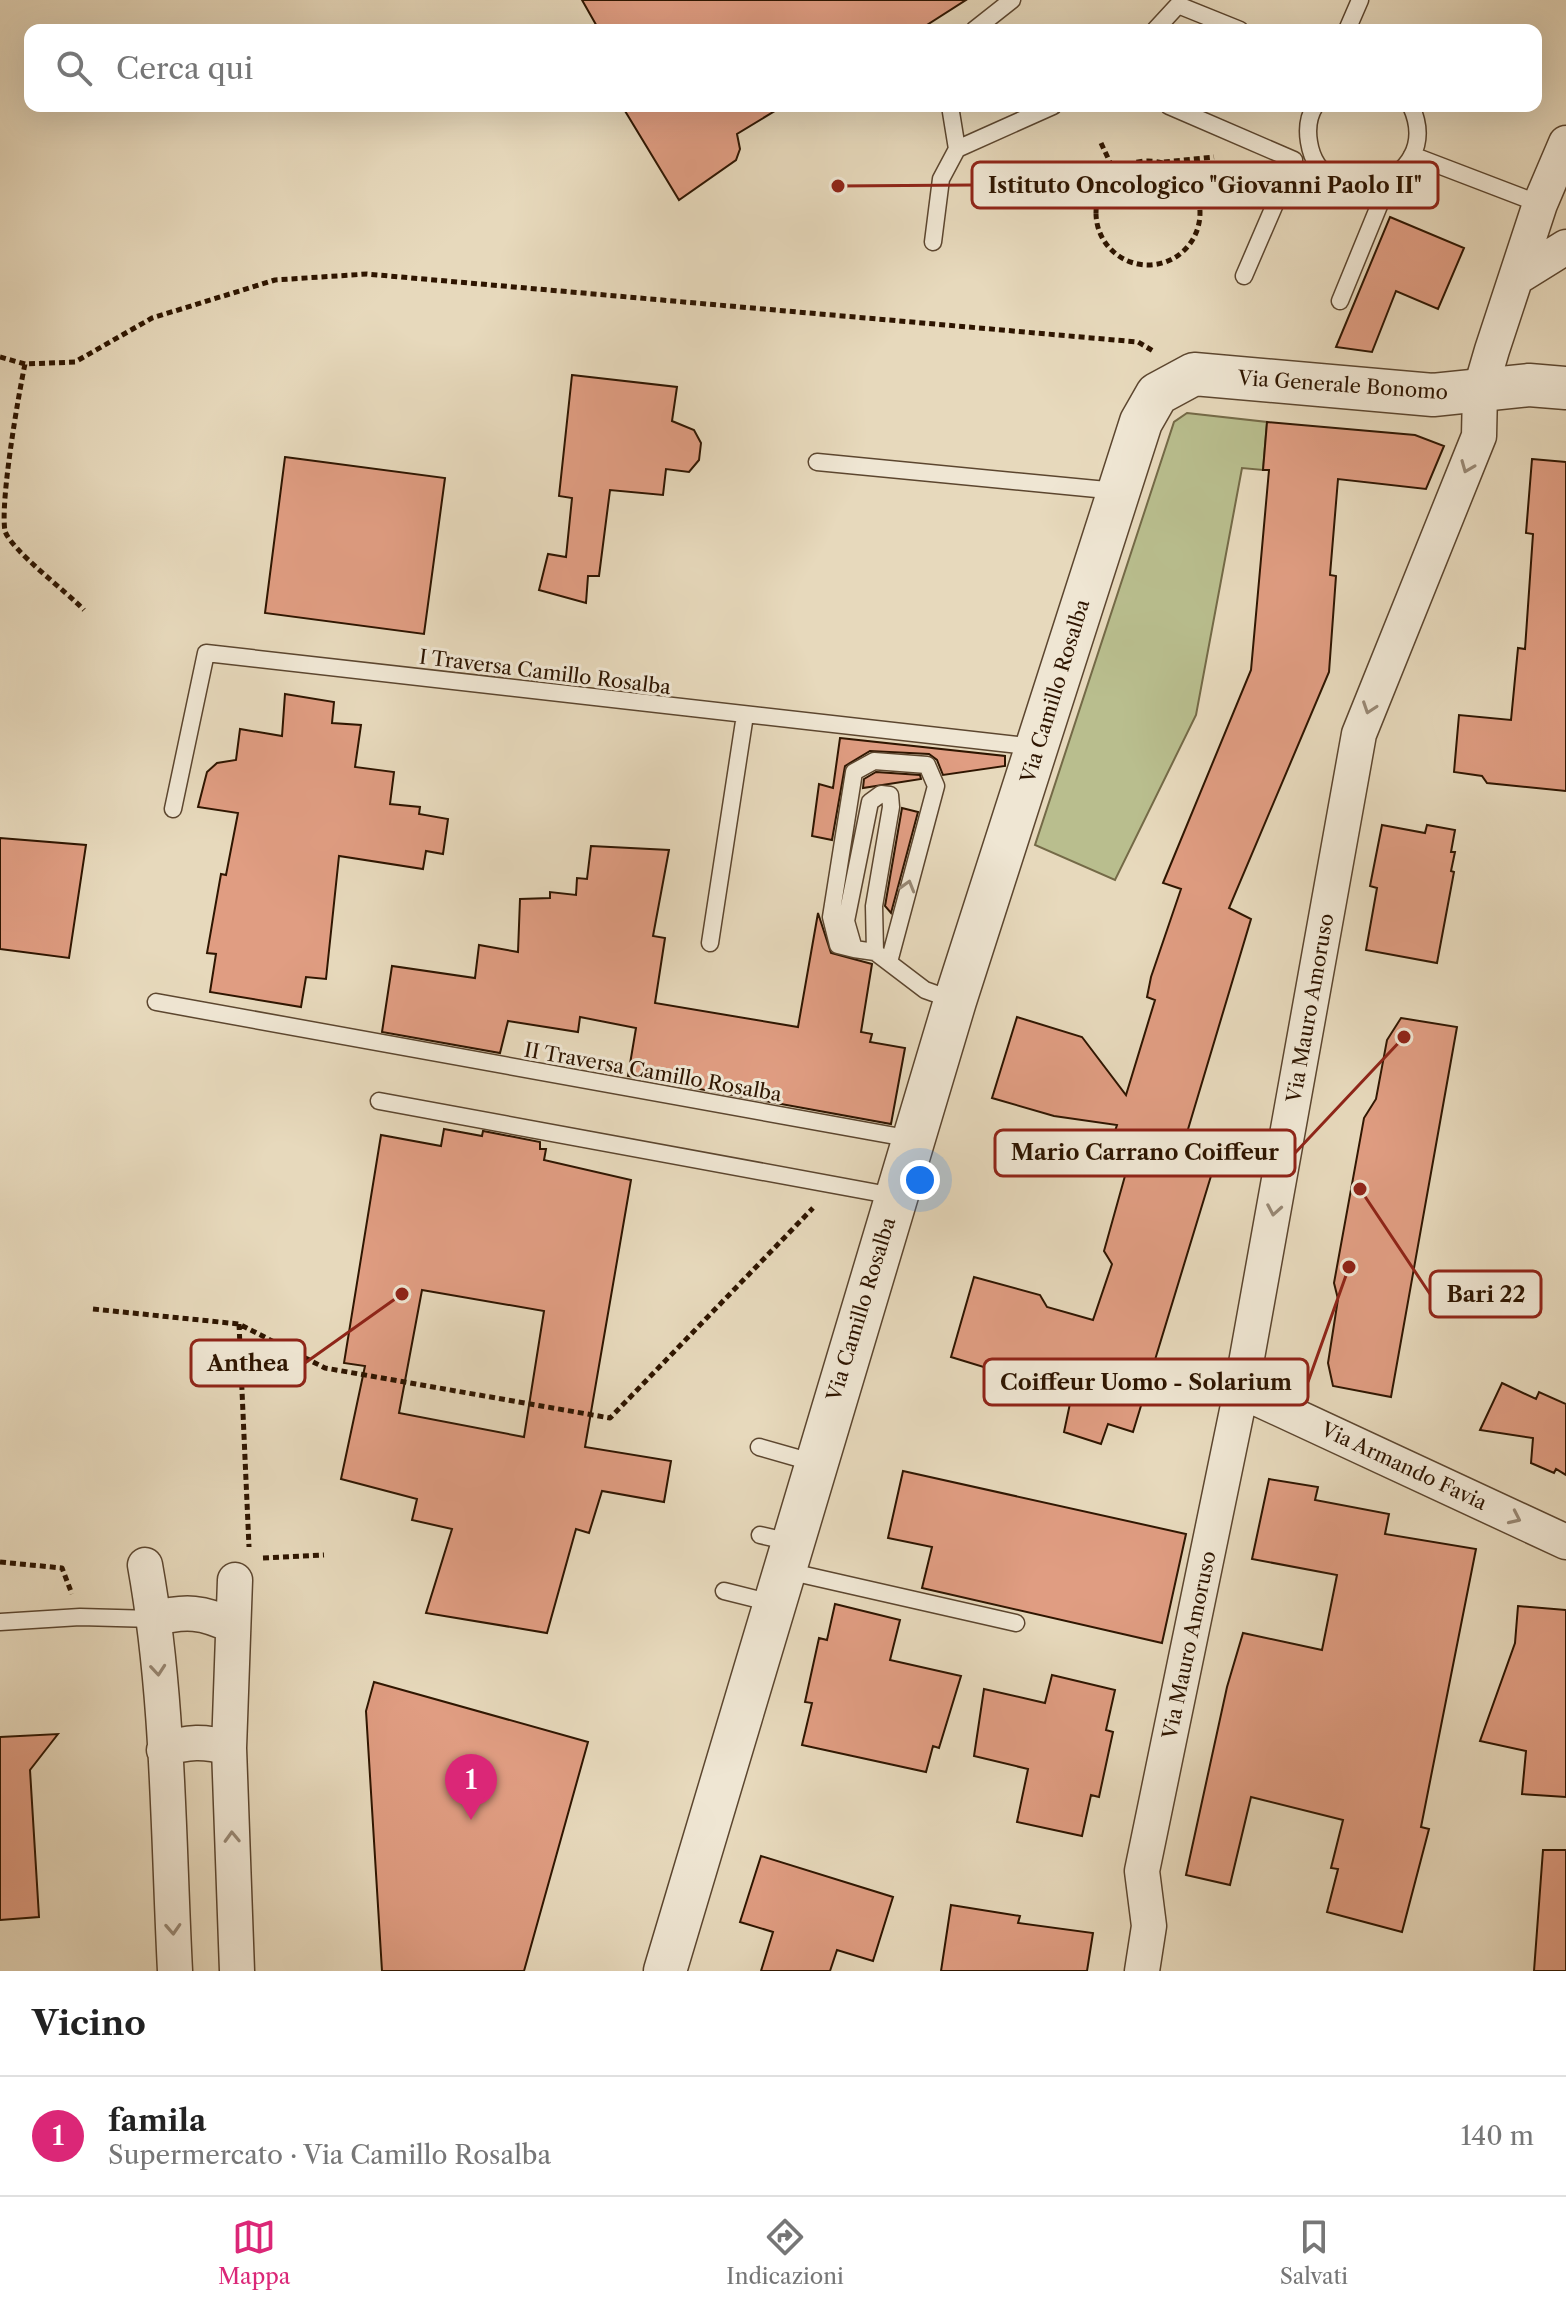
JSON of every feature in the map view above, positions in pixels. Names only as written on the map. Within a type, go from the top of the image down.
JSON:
[{"type":"street","name":"Via Mauro Amoruso","points":[[1142,1971],[1149,1926],[1142,1871],[1241,1391],[1359,734],[1479,436],[1480,391],[1540,204],[1562,161]]},
{"type":"street","points":[[1516,278],[1566,247]]},
{"type":"street","name":"Via Generale Bonomo","points":[[1194,374],[1433,395],[1529,385],[1566,388]]},
{"type":"street","name":"Via Camillo Rosalba","points":[[665,1971],[777,1562],[815,1463],[955,1001],[1118,491],[1141,422],[1157,394],[1194,374]]},
{"type":"street","name":"Via Armando Favia","points":[[1241,1391],[1566,1542]]},
{"type":"street","points":[[145,1565],[154,1619],[164,1750],[175,1971]]},
{"type":"street","points":[[235,1580],[229,1748],[237,1971]]},
{"type":"street","points":[[154,1619],[178,1612],[206,1613],[232,1626]]},
{"type":"street","points":[[164,1750],[182,1743],[208,1742],[229,1748]]},
{"type":"lane","points":[[982,24],[1012,0]]},
{"type":"lane","points":[[1350,24],[1360,0]]},
{"type":"lane","points":[[1159,24],[1173,2],[1226,24]]},
{"type":"lane","points":[[933,242],[941,179],[957,149],[951,112]]},
{"type":"lane","points":[[957,149],[1040,112]]},
{"type":"lane","points":[[1183,112],[1294,160]]},
{"type":"lane","points":[[1313,112],[1308,130],[1311,152],[1321,168],[1343,184],[1362,187],[1390,179]]},
{"type":"lane","points":[[1340,301],[1390,179],[1412,155],[1417,137],[1412,112]]},
{"type":"lane","points":[[1244,276],[1294,160],[1311,152]]},
{"type":"lane","points":[[1412,155],[1540,204]]},
{"type":"lane","points":[[817,462],[1118,491]]},
{"type":"lane","name":"I Traversa Camillo Rosalba","points":[[173,809],[206,653],[1038,747]]},
{"type":"lane","points":[[710,943],[745,715]]},
{"type":"lane","points":[[882,957],[936,786],[927,765],[874,761],[854,772],[831,917],[838,945],[882,957],[925,990],[955,1001]]},
{"type":"lane","points":[[854,949],[846,921],[864,827],[870,802],[881,794],[890,795],[874,906],[882,957]]},
{"type":"lane","name":"II Traversa Camillo Rosalba","points":[[156,1002],[914,1139]]},
{"type":"lane","points":[[379,1101],[896,1196]]},
{"type":"lane","points":[[759,1447],[815,1463]]},
{"type":"lane","points":[[724,1591],[777,1562],[1016,1623]]},
{"type":"lane","points":[[0,1622],[80,1617],[154,1619]]},
{"type":"path","points":[[1101,143],[1115,173]]},
{"type":"path","points":[[1144,161],[1168,166],[1188,179],[1197,193],[1200,217],[1193,240],[1182,253],[1168,261],[1144,264],[1121,257],[1108,246],[1100,232],[1097,208],[1104,185],[1115,173],[1129,164],[1144,161]]},
{"type":"path","points":[[0,357],[25,364],[75,362],[152,318],[275,280],[367,274],[1138,342],[1194,374]]},
{"type":"path","points":[[25,364],[5,487],[5,531],[22,555],[59,584],[84,610]]},
{"type":"path","points":[[93,1309],[239,1324],[325,1368],[610,1418],[836,1184]]},
{"type":"path","points":[[239,1324],[250,1559],[324,1555]]},
{"type":"path","points":[[0,1562],[62,1568],[80,1617]]},
{"type":"green space","points":[[1187,413],[1267,422],[1263,470],[1242,468],[1196,715],[1115,880],[1035,845],[1174,422]]},
{"type":"building","points":[[582,0],[966,0],[928,24],[596,24]]},
{"type":"building","points":[[626,112],[773,112],[737,134],[740,149],[736,160],[679,200]]},
{"type":"building","points":[[1390,217],[1464,248],[1438,309],[1396,291],[1372,352],[1336,347]]},
{"type":"building","points":[[572,375],[677,387],[672,421],[694,430],[701,443],[699,460],[689,472],[666,469],[663,495],[610,490],[599,576],[588,576],[586,603],[539,590],[548,554],[566,557],[572,498],[559,496]]},
{"type":"building","points":[[1267,422],[1415,435],[1444,446],[1426,489],[1338,479],[1330,575],[1336,576],[1329,672],[1229,908],[1251,919],[1177,1166],[1211,1176],[1133,1432],[1108,1424],[1101,1444],[1064,1432],[1072,1394],[951,1357],[974,1277],[1040,1295],[1047,1307],[1093,1320],[1112,1264],[1104,1251],[1130,1158],[1108,1152],[1117,1125],[1054,1116],[992,1098],[1017,1017],[1082,1037],[1126,1095],[1155,1000],[1147,997],[1151,977],[1181,889],[1163,883],[1251,670],[1269,470],[1263,470]]},
{"type":"building","points":[[285,457],[445,478],[424,634],[265,613]]},
{"type":"building","points":[[1532,459],[1566,462],[1566,791],[1487,783],[1482,776],[1454,772],[1459,715],[1511,720],[1518,648],[1525,649],[1533,534],[1526,533]]},
{"type":"building","points":[[285,694],[334,702],[332,723],[361,725],[355,767],[394,772],[390,804],[420,807],[419,814],[448,819],[443,854],[426,851],[423,869],[339,856],[326,979],[306,977],[301,1007],[210,992],[216,954],[207,953],[221,874],[226,875],[238,813],[198,807],[207,772],[217,763],[236,760],[240,729],[282,736]]},
{"type":"building","points":[[840,738],[1005,756],[1005,766],[943,775],[937,760],[929,754],[870,751],[845,766],[832,840],[812,836],[819,784],[833,788]]},
{"type":"building","points":[[876,772],[920,775],[921,779],[863,788],[864,779]]},
{"type":"building","points":[[902,808],[918,812],[891,913],[885,906]]},
{"type":"building","points":[[1382,825],[1425,833],[1427,825],[1455,830],[1451,852],[1455,852],[1451,871],[1454,872],[1437,963],[1366,950],[1377,888],[1370,886]]},
{"type":"building","points":[[0,838],[86,845],[69,958],[0,949]]},
{"type":"building","points":[[591,846],[669,850],[653,936],[665,938],[655,1003],[798,1027],[818,913],[831,953],[872,964],[861,1032],[872,1034],[870,1042],[905,1048],[891,1124],[628,1076],[636,1028],[580,1017],[578,1032],[508,1021],[500,1053],[382,1032],[392,966],[475,978],[479,945],[518,952],[520,899],[550,898],[550,892],[576,895],[577,878],[587,879]]},
{"type":"building","points":[[1401,1018],[1457,1027],[1391,1397],[1333,1386],[1328,1363],[1338,1299],[1334,1283],[1364,1118],[1376,1099],[1387,1040]]},
{"type":"building","points":[[444,1129],[482,1136],[483,1131],[540,1142],[540,1149],[546,1149],[544,1160],[631,1180],[585,1447],[671,1461],[664,1502],[602,1491],[589,1533],[576,1529],[547,1633],[426,1613],[452,1529],[412,1520],[417,1499],[341,1479],[365,1366],[344,1363],[381,1135],[441,1146]],"holes":[[[422,1290],[544,1311],[524,1437],[399,1413]]]},
{"type":"building","points":[[1502,1383],[1536,1399],[1539,1392],[1566,1404],[1566,1475],[1556,1469],[1554,1473],[1531,1463],[1533,1438],[1480,1430]]},
{"type":"building","points":[[903,1471],[1186,1534],[1162,1643],[922,1588],[932,1547],[888,1538]]},
{"type":"building","points":[[1269,1479],[1318,1487],[1315,1500],[1389,1514],[1385,1534],[1476,1549],[1421,1827],[1429,1829],[1402,1932],[1327,1912],[1338,1869],[1331,1868],[1343,1820],[1251,1797],[1230,1885],[1186,1875],[1227,1687],[1243,1633],[1322,1650],[1337,1575],[1252,1559]]},
{"type":"building","points":[[835,1604],[900,1620],[890,1660],[961,1676],[939,1748],[933,1746],[926,1772],[802,1745],[812,1703],[805,1702],[819,1638],[827,1640]]},
{"type":"building","points":[[1518,1606],[1566,1610],[1566,1797],[1522,1794],[1526,1751],[1480,1741],[1515,1643]]},
{"type":"building","points":[[1052,1675],[1115,1690],[1106,1730],[1113,1732],[1099,1797],[1091,1795],[1082,1836],[1017,1822],[1028,1769],[974,1756],[984,1689],[1045,1703]]},
{"type":"building","points":[[374,1682],[588,1742],[524,1971],[382,1971],[366,1711]]},
{"type":"building","points":[[58,1734],[30,1770],[39,1917],[0,1920],[0,1737]]},
{"type":"building","points":[[1543,1850],[1566,1850],[1566,1971],[1534,1971]]},
{"type":"building","points":[[761,1856],[893,1897],[873,1961],[837,1950],[830,1971],[761,1971],[773,1932],[740,1922]]},
{"type":"building","points":[[951,1905],[1020,1916],[1018,1923],[1093,1933],[1087,1971],[941,1971]]},
{"type":"place","name":"Istituto Oncologico \"Giovanni Paolo II\"","points":[[838,186]]},
{"type":"place","name":"Mario Carrano Coiffeur","points":[[1404,1037]]},
{"type":"place","name":"Bari 22","points":[[1360,1189]]},
{"type":"place","name":"Coiffeur Uomo - Solarium","points":[[1349,1267]]},
{"type":"place","name":"Anthea","points":[[402,1294]]},
{"type":"place","name":"famila","points":[[471,1820]]}]
